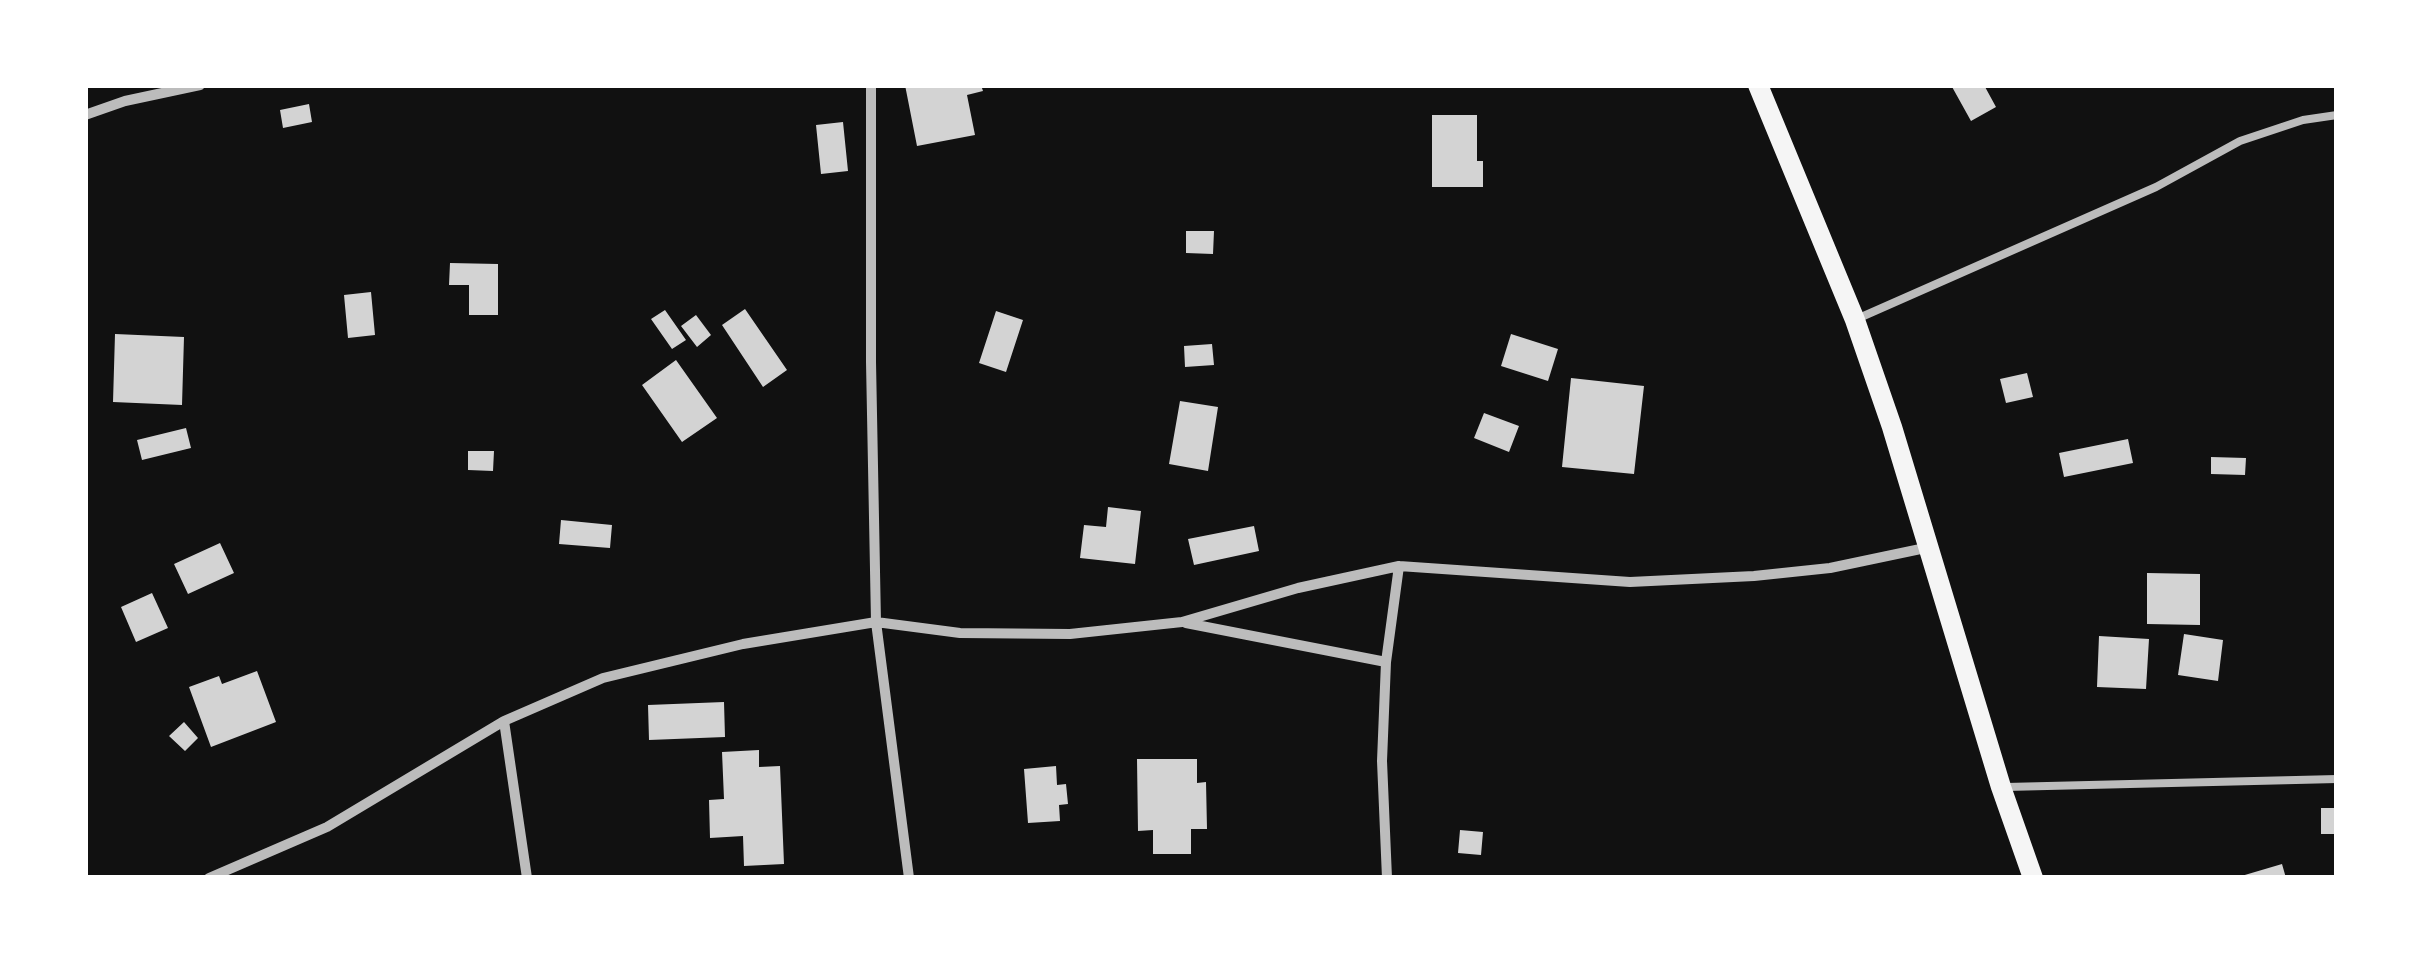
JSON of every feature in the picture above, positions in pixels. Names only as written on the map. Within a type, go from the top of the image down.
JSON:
[{"type":"main road","points":[[1758,85],[1855,320],[2033,878]]},
{"type":"street","points":[[85,115],[126,101],[200,85]]},
{"type":"street","points":[[871,85],[876,622],[908,878]]},
{"type":"street","points":[[209,878],[326,827],[504,721],[603,678],[743,644],[876,622],[960,633],[1070,634],[1182,622],[1298,588],[1399,566],[1630,582],[1811,570],[1930,547]]},
{"type":"street","points":[[1387,878],[1382,761],[1386,662],[1399,566]]},
{"type":"street","points":[[1182,622],[1386,662]]},
{"type":"street","points":[[504,721],[527,878]]},
{"type":"lane","points":[[1855,320],[2156,187],[2240,141],[2303,120],[2337,114]]},
{"type":"lane","points":[[2002,787],[2337,778]]},
{"type":"building","points":[[905,85],[981,85],[983,91],[967,95],[975,135],[917,146]]},
{"type":"building","points":[[1951,85],[1984,85],[1996,107],[1971,121]]},
{"type":"building","points":[[309,104],[312,122],[283,128],[280,110]]},
{"type":"building","points":[[1432,115],[1477,115],[1477,161],[1483,161],[1483,187],[1432,187]]},
{"type":"building","points":[[843,122],[848,171],[821,174],[816,125]]},
{"type":"building","points":[[1186,231],[1214,231],[1213,254],[1186,253]]},
{"type":"building","points":[[450,263],[498,264],[498,315],[469,315],[469,285],[449,285]]},
{"type":"building","points":[[371,292],[375,335],[348,338],[344,295]]},
{"type":"building","points":[[745,309],[787,370],[763,387],[722,325]]},
{"type":"building","points":[[665,310],[686,340],[672,349],[651,319]]},
{"type":"building","points":[[996,311],[1023,320],[1006,372],[979,363]]},
{"type":"building","points":[[696,315],[711,335],[697,347],[681,326]]},
{"type":"building","points":[[115,334],[184,337],[182,405],[113,402]]},
{"type":"building","points":[[1511,334],[1558,349],[1548,381],[1501,366]]},
{"type":"building","points":[[1212,344],[1214,365],[1185,367],[1184,346]]},
{"type":"building","points":[[676,360],[717,418],[682,442],[642,385]]},
{"type":"building","points":[[2027,373],[2033,397],[2006,403],[2000,379]]},
{"type":"building","points":[[1571,378],[1644,386],[1634,474],[1562,467]]},
{"type":"building","points":[[1180,401],[1218,407],[1208,471],[1169,464]]},
{"type":"building","points":[[1484,413],[1519,426],[1509,452],[1474,438]]},
{"type":"building","points":[[186,428],[191,448],[142,460],[137,440]]},
{"type":"building","points":[[2128,439],[2133,463],[2064,477],[2059,453]]},
{"type":"building","points":[[468,451],[494,451],[493,471],[468,470]]},
{"type":"building","points":[[2211,457],[2246,458],[2245,475],[2211,474]]},
{"type":"building","points":[[1108,507],[1141,511],[1135,564],[1080,558],[1084,525],[1106,527]]},
{"type":"building","points":[[561,520],[612,525],[610,548],[559,544]]},
{"type":"building","points":[[1254,526],[1259,551],[1194,565],[1188,539]]},
{"type":"building","points":[[220,543],[234,573],[188,594],[174,564]]},
{"type":"building","points":[[2147,573],[2200,574],[2200,625],[2147,624]]},
{"type":"building","points":[[152,593],[168,628],[136,642],[121,607]]},
{"type":"building","points":[[2184,634],[2223,640],[2218,681],[2178,675]]},
{"type":"building","points":[[2099,636],[2149,639],[2146,689],[2097,687]]},
{"type":"building","points":[[257,671],[276,722],[211,747],[189,687],[219,676],[222,684]]},
{"type":"building","points":[[724,702],[725,737],[649,740],[648,705]]},
{"type":"building","points":[[184,722],[198,738],[185,751],[169,736]]},
{"type":"building","points":[[759,750],[759,767],[780,766],[784,864],[744,866],[743,836],[710,838],[709,800],[724,799],[722,752]]},
{"type":"building","points":[[1137,759],[1197,759],[1197,783],[1206,782],[1207,829],[1191,829],[1191,854],[1153,854],[1153,830],[1138,831]]},
{"type":"building","points":[[1056,766],[1057,785],[1066,784],[1068,804],[1059,805],[1060,821],[1028,823],[1024,769]]},
{"type":"building","points":[[2321,808],[2337,808],[2337,834],[2321,834]]},
{"type":"building","points":[[1460,830],[1483,832],[1481,855],[1458,853]]},
{"type":"building","points":[[2282,864],[2286,878],[2238,878],[2238,877]]}]
